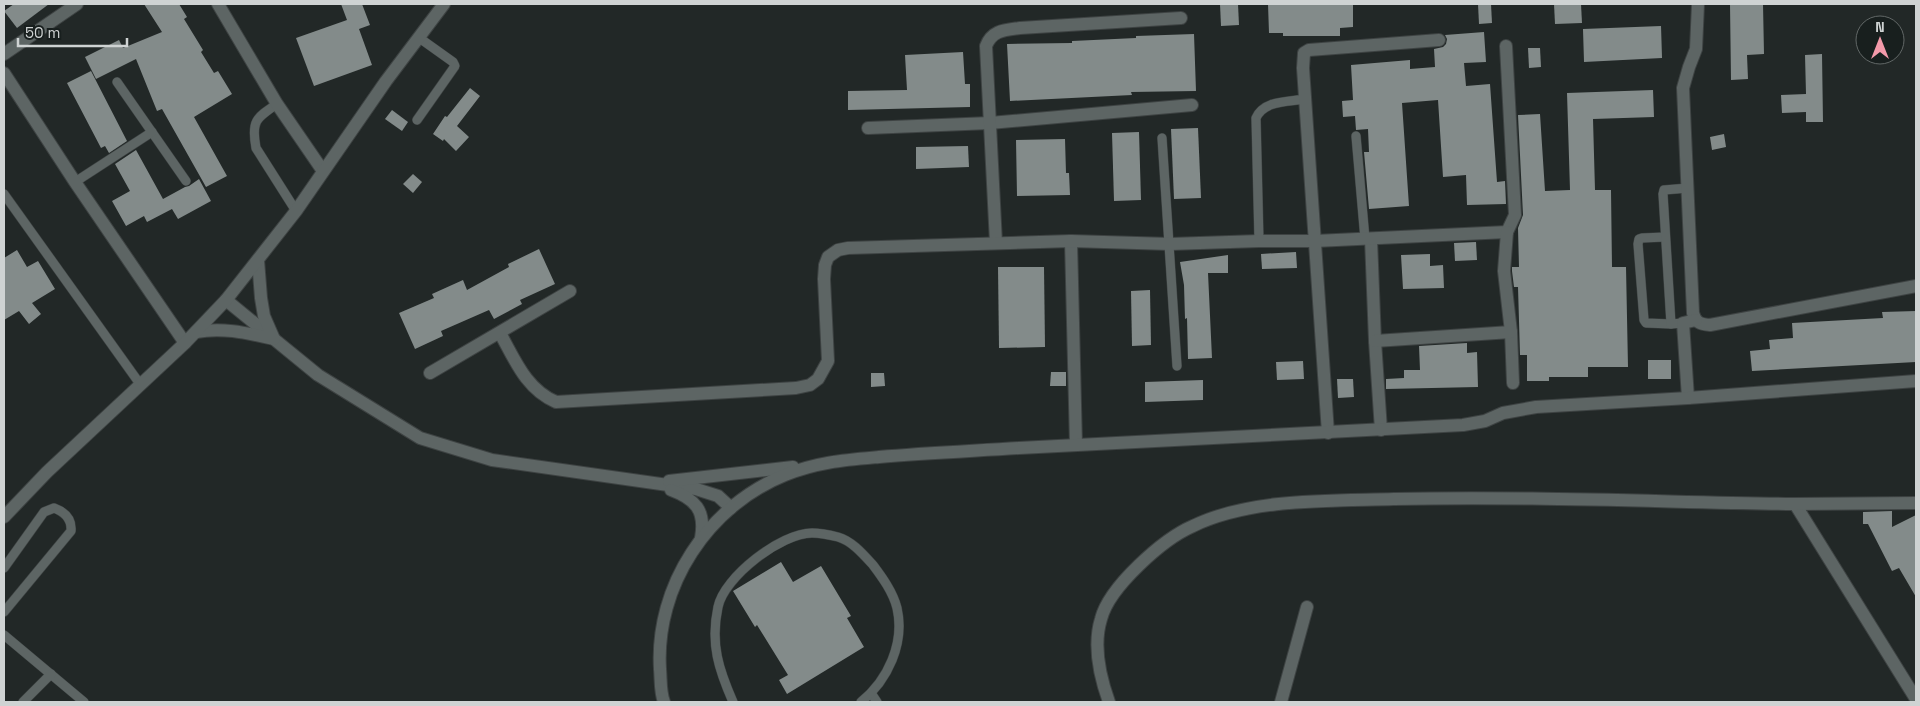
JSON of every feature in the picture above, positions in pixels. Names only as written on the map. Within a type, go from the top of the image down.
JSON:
[{"type":"street","points":[[4,54],[78,4]]},
{"type":"street","points":[[218,4],[277,104],[323,171]]},
{"type":"street","points":[[4,517],[47,472],[185,344],[226,300],[296,211],[386,80],[444,4]]},
{"type":"street","points":[[1688,398],[1683,323],[1693,313],[1683,88],[1696,49],[1698,4]]},
{"type":"street","points":[[996,243],[986,46],[989,38],[998,31],[1181,18]]},
{"type":"street","points":[[1328,433],[1305,99],[1304,53],[1309,50],[1439,40]]},
{"type":"street","points":[[1506,46],[1515,214],[1507,232],[1504,271],[1511,332],[1514,383]]},
{"type":"street","points":[[4,73],[185,344]]},
{"type":"street","points":[[868,128],[990,123],[1192,105]]},
{"type":"street","points":[[500,333],[524,377],[535,390],[556,402],[796,388],[810,385],[818,380],[828,362],[825,265],[828,257],[838,250],[848,248],[1071,241],[1170,244],[1316,241],[1507,232]]},
{"type":"street","points":[[1368,239],[1382,430]]},
{"type":"street","points":[[1071,241],[1076,445]]},
{"type":"street","points":[[258,260],[264,316],[274,339]]},
{"type":"street","points":[[1683,323],[1710,325],[1916,286]]},
{"type":"street","points":[[430,373],[570,292]]},
{"type":"street","points":[[226,300],[318,375],[420,438],[492,460],[696,489],[718,496],[731,508]]},
{"type":"street","points":[[196,332],[211,329],[231,330],[274,339]]},
{"type":"street","points":[[1375,341],[1511,332]]},
{"type":"street","points":[[653,482],[910,454],[1463,426],[1485,421],[1503,414],[1536,407],[1916,381]]},
{"type":"street","points":[[664,702],[659,651],[666,607],[680,570],[700,538],[731,508],[758,487],[818,463]]},
{"type":"street","points":[[653,482],[687,496],[696,506],[701,515],[702,528],[700,538]]},
{"type":"street","points":[[1109,702],[1097,641],[1101,617],[1111,597],[1135,570],[1162,545],[1192,526],[1238,510],[1288,503],[1473,497],[1795,504],[1916,502]]},
{"type":"street","points":[[1795,504],[1915,692]]},
{"type":"street","points":[[1281,702],[1307,607]]},
{"type":"lane","points":[[417,120],[455,66],[453,62],[418,37]]},
{"type":"lane","points":[[117,82],[186,182]]},
{"type":"lane","points":[[1259,241],[1256,118],[1260,110],[1267,106],[1305,99]]},
{"type":"lane","points":[[277,104],[258,117],[254,127],[256,148],[296,211]]},
{"type":"lane","points":[[75,182],[152,132]]},
{"type":"lane","points":[[1356,136],[1368,239]]},
{"type":"lane","points":[[1162,138],[1177,366]]},
{"type":"lane","points":[[1666,237],[1639,239],[1644,320],[1646,323],[1683,323],[1666,237],[1664,190],[1688,188]]},
{"type":"lane","points":[[4,194],[140,384]]},
{"type":"lane","points":[[4,568],[44,512],[54,508],[68,517],[71,531],[4,612]]},
{"type":"lane","points":[[733,702],[720,672],[714,637],[718,605],[733,580],[765,551],[788,538],[811,533],[839,537],[860,550],[888,587],[897,608],[898,633],[894,656],[885,676],[861,702]]},
{"type":"lane","points":[[4,635],[84,702]]},
{"type":"lane","points":[[23,702],[51,674]]},
{"type":"lane","points":[[871,692],[877,702]]},
{"type":"building","points":[[14,4],[49,4],[17,28],[4,11]]},
{"type":"building","points":[[144,4],[179,4],[187,17],[184,19],[203,50],[201,52],[214,73],[218,71],[232,94],[194,117],[227,176],[206,187],[162,109],[157,111],[136,59],[96,79],[85,57],[119,40],[123,48],[162,32]]},
{"type":"building","points":[[341,4],[362,4],[370,25],[359,29],[372,65],[314,86],[296,38],[347,20]]},
{"type":"building","points":[[1220,4],[1238,4],[1239,25],[1221,26]]},
{"type":"building","points":[[1268,4],[1353,4],[1353,27],[1340,28],[1340,36],[1283,36],[1283,33],[1269,33]]},
{"type":"building","points":[[1478,4],[1491,4],[1492,23],[1479,24]]},
{"type":"building","points":[[1554,4],[1581,4],[1582,23],[1555,24]]},
{"type":"building","points":[[1730,4],[1763,4],[1764,54],[1747,55],[1748,79],[1731,80]]},
{"type":"building","points":[[1661,26],[1662,58],[1584,62],[1583,29]]},
{"type":"building","points":[[1484,32],[1486,62],[1464,63],[1466,86],[1490,84],[1497,182],[1505,181],[1506,204],[1467,205],[1466,175],[1443,177],[1438,100],[1402,103],[1409,206],[1369,209],[1364,152],[1369,152],[1368,129],[1356,130],[1355,116],[1343,117],[1342,101],[1353,100],[1351,65],[1410,60],[1410,69],[1435,67],[1434,49],[1443,47],[1446,44],[1447,39],[1445,35]]},
{"type":"building","points":[[1194,34],[1196,91],[1131,92],[1132,95],[1010,101],[1007,44],[1072,43],[1072,41],[1136,38],[1136,36]]},
{"type":"building","points":[[1528,48],[1540,48],[1541,67],[1529,68]]},
{"type":"building","points":[[963,52],[965,84],[970,84],[970,107],[848,110],[848,91],[907,90],[905,55]]},
{"type":"building","points":[[1822,54],[1823,122],[1806,122],[1806,112],[1782,113],[1781,95],[1806,94],[1805,55]]},
{"type":"building","points":[[91,71],[127,141],[109,153],[105,146],[101,148],[67,83]]},
{"type":"building","points":[[470,88],[480,96],[457,126],[469,137],[456,151],[444,139],[443,141],[433,134],[445,116],[447,117]]},
{"type":"building","points":[[1653,90],[1654,117],[1593,119],[1595,190],[1611,190],[1612,267],[1626,267],[1628,367],[1588,367],[1588,377],[1549,377],[1549,381],[1527,381],[1527,355],[1520,355],[1518,287],[1514,287],[1512,271],[1512,267],[1519,267],[1518,228],[1523,215],[1518,115],[1540,114],[1545,191],[1570,190],[1567,93]]},
{"type":"building","points":[[392,110],[408,122],[402,131],[385,119]]},
{"type":"building","points":[[1198,128],[1201,198],[1174,199],[1171,129]]},
{"type":"building","points":[[1139,132],[1141,200],[1114,201],[1112,133]]},
{"type":"building","points":[[1724,134],[1726,147],[1712,150],[1710,137]]},
{"type":"building","points":[[1065,139],[1066,173],[1069,173],[1070,195],[1017,196],[1016,140]]},
{"type":"building","points":[[968,146],[969,167],[916,169],[916,147]]},
{"type":"building","points":[[136,150],[163,199],[199,179],[211,201],[178,219],[172,209],[147,222],[144,216],[126,226],[112,201],[130,191],[115,164]]},
{"type":"building","points":[[413,174],[422,182],[413,193],[403,184]]},
{"type":"building","points":[[1476,242],[1477,260],[1455,261],[1454,243]]},
{"type":"building","points":[[539,249],[555,284],[520,300],[522,304],[494,319],[489,310],[441,331],[443,336],[415,349],[399,313],[434,298],[432,294],[463,280],[467,290],[509,267],[508,264]]},
{"type":"building","points":[[17,250],[27,267],[38,261],[55,289],[32,303],[41,314],[29,324],[19,311],[4,320],[4,258]]},
{"type":"building","points":[[1296,252],[1297,268],[1262,269],[1261,254]]},
{"type":"building","points":[[1430,254],[1430,266],[1443,265],[1444,288],[1403,289],[1401,255]]},
{"type":"building","points":[[1228,255],[1228,273],[1208,273],[1212,358],[1188,359],[1187,318],[1185,319],[1184,285],[1180,262]]},
{"type":"building","points":[[998,267],[1044,267],[1045,347],[999,348]]},
{"type":"building","points":[[1150,290],[1151,345],[1132,346],[1131,291]]},
{"type":"building","points":[[1916,311],[1916,362],[1752,371],[1750,351],[1770,349],[1769,340],[1793,338],[1792,323],[1883,318],[1882,312]]},
{"type":"building","points":[[1467,343],[1467,353],[1477,352],[1478,387],[1386,389],[1386,379],[1404,378],[1404,370],[1420,370],[1419,346]]},
{"type":"building","points":[[1648,360],[1671,360],[1671,379],[1648,379]]},
{"type":"building","points":[[1303,361],[1304,379],[1277,380],[1276,362]]},
{"type":"building","points":[[1051,372],[1066,372],[1066,386],[1050,386]]},
{"type":"building","points":[[871,373],[884,373],[885,386],[871,387]]},
{"type":"building","points":[[1337,379],[1353,379],[1354,397],[1338,398]]},
{"type":"building","points":[[1203,380],[1203,400],[1145,402],[1145,382]]},
{"type":"building","points":[[1892,511],[1892,527],[1916,515],[1916,597],[1899,568],[1892,571],[1868,524],[1863,524],[1863,512]]},
{"type":"building","points":[[781,562],[793,582],[821,566],[851,616],[847,618],[864,647],[787,694],[779,680],[788,675],[733,591]]}]
